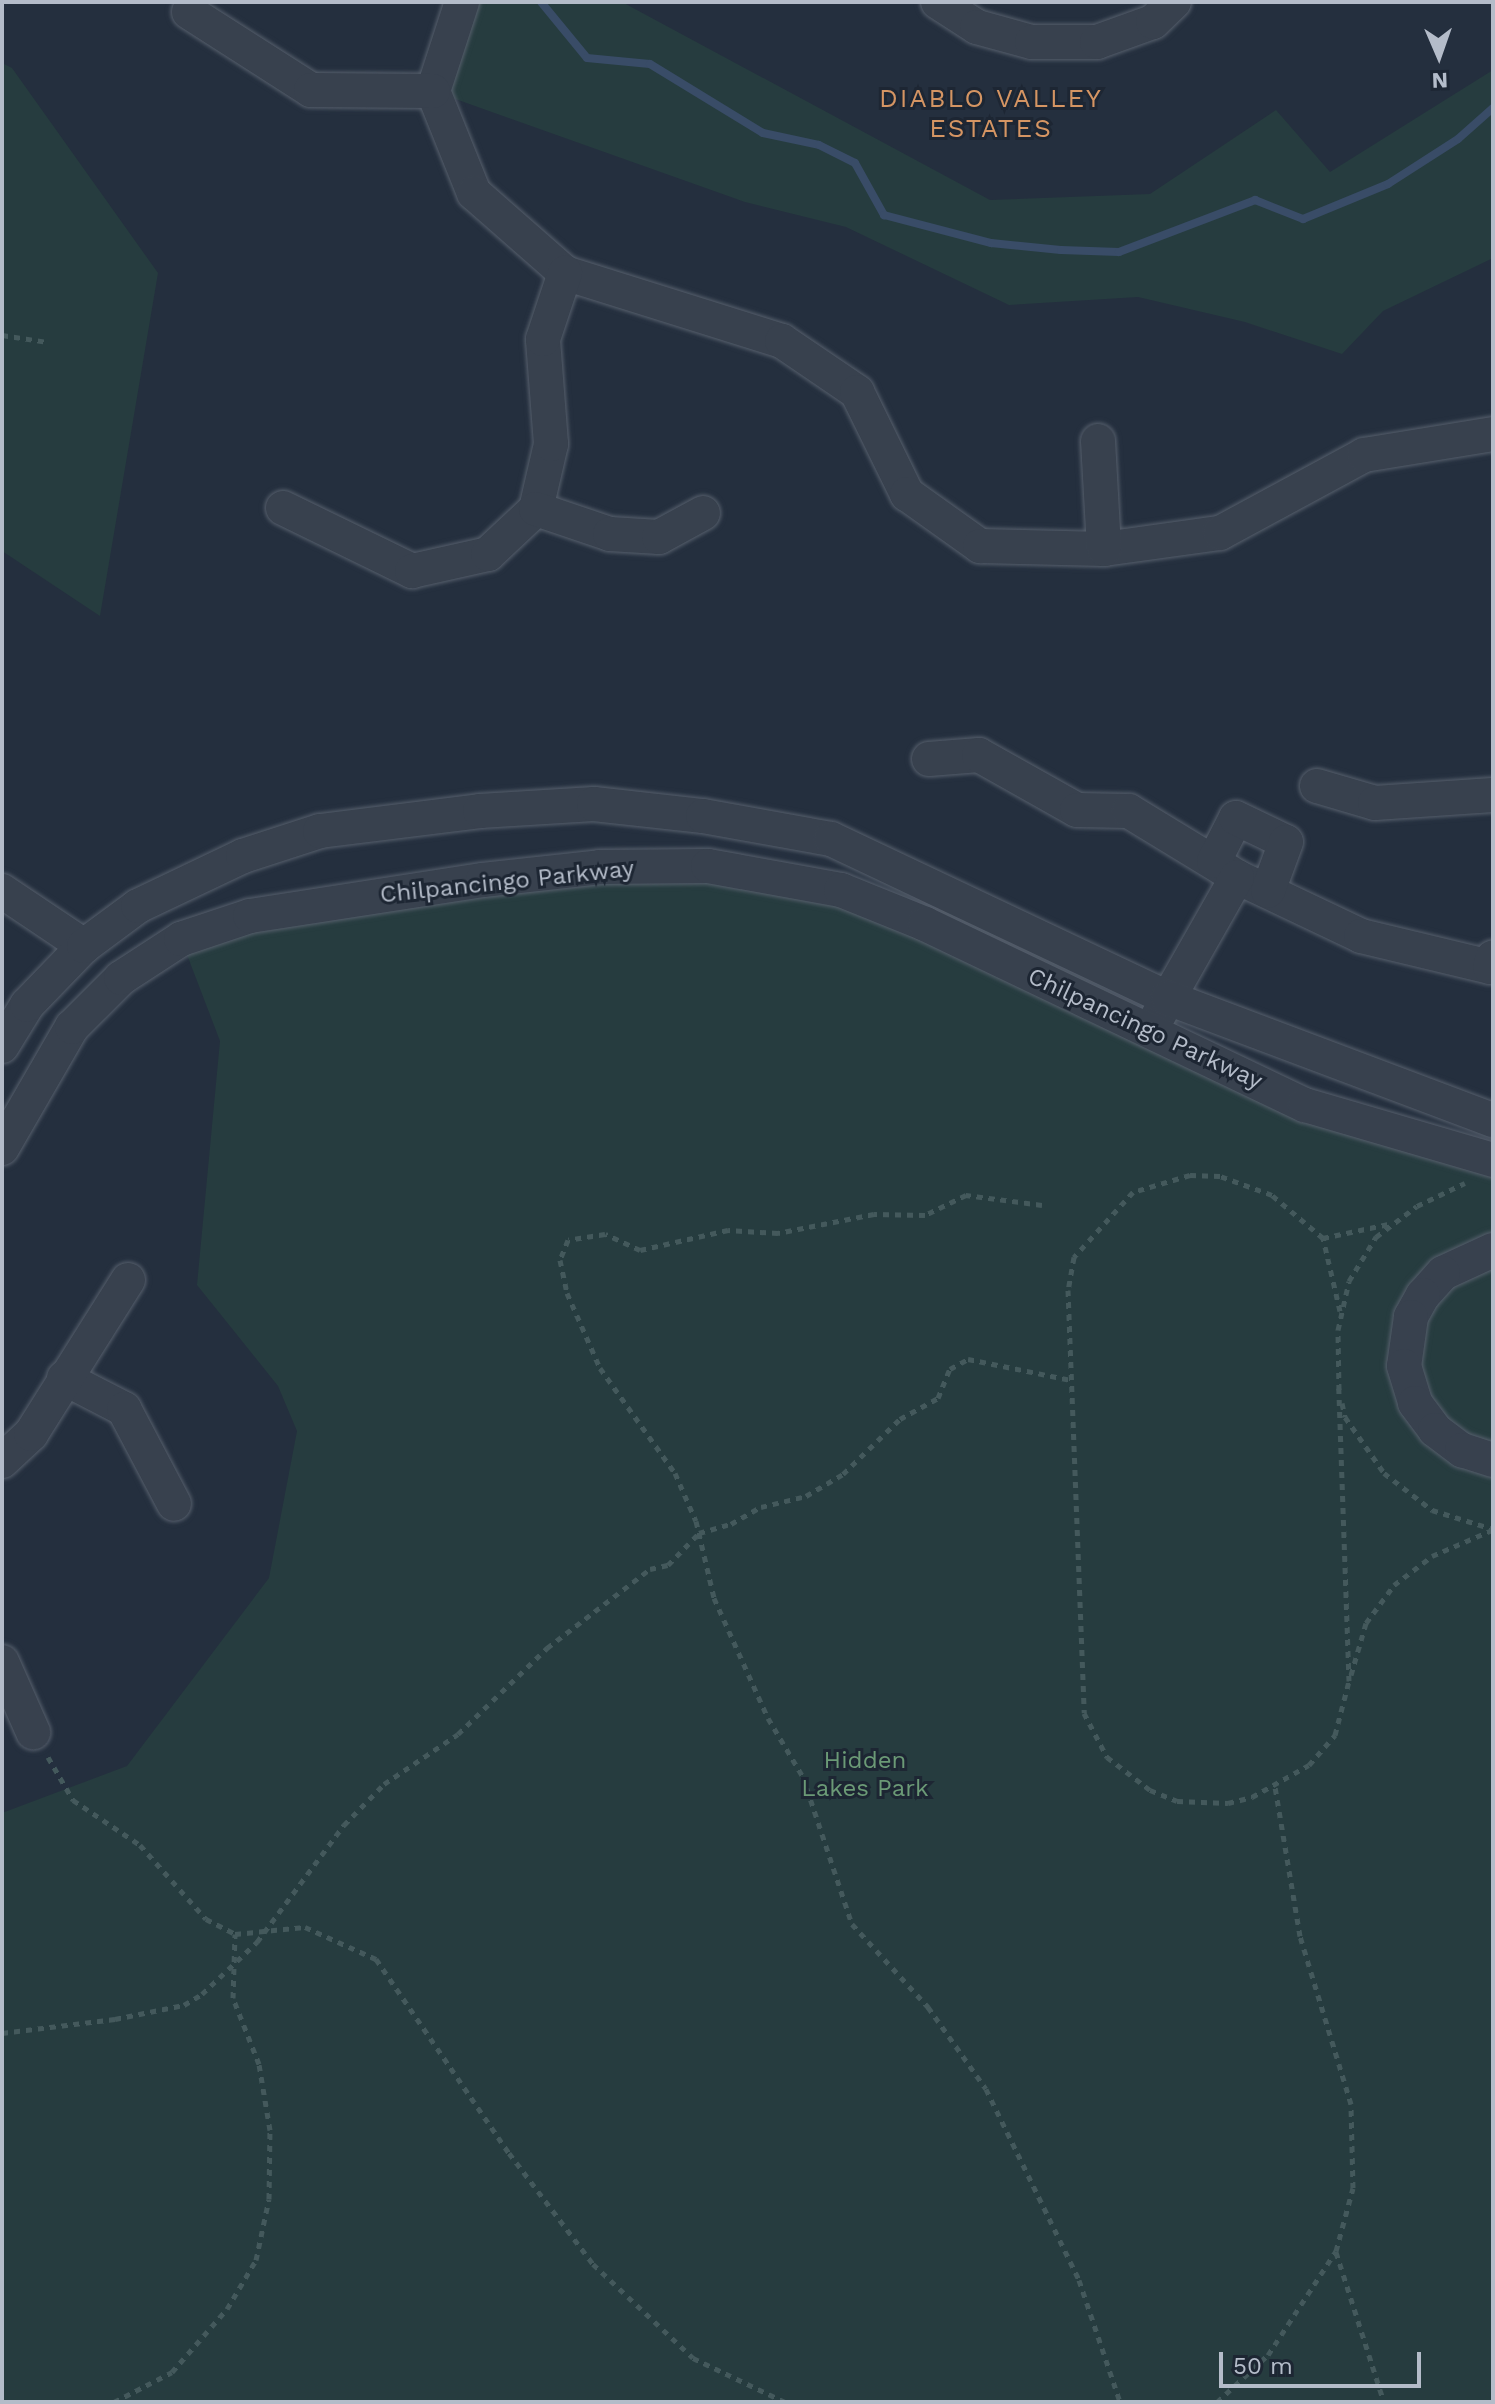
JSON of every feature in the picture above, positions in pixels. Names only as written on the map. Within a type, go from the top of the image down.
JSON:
[{"type":"street","points":[[462,2],[433,91],[474,193],[565,273],[782,341],[857,392],[907,494],[980,546],[1104,549],[1220,533],[1364,455],[1493,434]]},
{"type":"street","points":[[938,2],[977,27],[1032,42],[1097,42],[1153,22],[1174,2]]},
{"type":"street","points":[[189,12],[311,90],[433,91]]},
{"type":"street","points":[[283,508],[412,571],[488,554],[536,509],[551,444],[543,339],[565,273]]},
{"type":"street","points":[[1098,441],[1104,549]]},
{"type":"street","points":[[536,509],[610,534],[659,537],[703,513]]},
{"type":"street","points":[[929,759],[979,755],[1077,810],[1129,811],[1225,869],[1361,936],[1490,967],[1493,957]]},
{"type":"street","points":[[1317,786],[1375,803],[1493,795]]},
{"type":"street","name":"Chilpancingo Parkway","points":[[2,1046],[27,1005],[84,946],[151,900],[243,856],[320,831],[480,811],[594,804],[703,816],[831,839],[1168,998],[1493,1120]]},
{"type":"street","points":[[1149,1032],[1168,998],[1225,869],[1236,818],[1286,842],[1268,891]]},
{"type":"street","name":"Chilpancingo Parkway","points":[[2,1148],[72,1027],[121,978],[181,939],[250,916],[600,867],[708,866],[841,890],[925,924],[1305,1105],[1493,1160]]},
{"type":"street","points":[[2,891],[84,946]]},
{"type":"street","points":[[1493,1250],[1443,1273],[1423,1295],[1411,1317],[1404,1366],[1415,1403],[1435,1430],[1462,1450],[1493,1460]]},
{"type":"street","points":[[2,1461],[31,1434],[128,1280]]},
{"type":"street","points":[[64,1378],[124,1409],[174,1504]]},
{"type":"street","points":[[2,1662],[33,1732]]},
{"type":"path","points":[[2,335],[48,342]]},
{"type":"path","points":[[1341,1316],[1323,1238],[1272,1195],[1220,1176],[1190,1175],[1133,1192],[1074,1257],[1068,1290],[1084,1713],[1095,1737],[1122,1771],[1177,1801],[1228,1803],[1275,1787],[1309,1765],[1335,1735],[1366,1623],[1394,1585],[1432,1556],[1493,1529]]},
{"type":"path","points":[[1042,1205],[966,1195],[925,1215],[874,1214],[778,1233],[728,1230],[640,1250],[605,1234],[568,1240],[560,1260],[567,1293],[600,1368],[675,1473],[699,1533],[714,1598],[768,1718],[803,1777],[852,1924],[928,2007],[986,2089],[1079,2280],[1120,2402]]},
{"type":"path","points":[[1323,1238],[1394,1223]]},
{"type":"path","points":[[2,2033],[184,2005],[234,1965],[267,1931],[344,1825],[384,1784],[458,1734],[547,1648],[650,1569],[668,1565],[699,1533],[731,1524],[761,1507],[806,1496],[843,1474],[900,1419],[938,1398],[950,1369],[968,1359],[1071,1380]]},
{"type":"path","points":[[1339,1388],[1349,1681]]},
{"type":"path","points":[[33,1732],[73,1800],[140,1845],[206,1919],[235,1934],[305,1927],[376,1959],[509,2153],[593,2264],[693,2358],[785,2402]]},
{"type":"path","points":[[1217,2402],[1268,2355],[1336,2251],[1353,2188],[1351,2104],[1300,1936],[1275,1787]]},
{"type":"path","points":[[114,2402],[172,2372],[227,2309],[256,2260],[269,2199],[270,2130],[259,2064],[233,1998],[235,1934]]},
{"type":"path","points":[[1336,2251],[1384,2402]]},
{"type":"green space","points":[[444,2],[622,2],[990,200],[1150,194],[1276,110],[1330,172],[1493,70],[1493,258],[1383,311],[1342,354],[1245,322],[1138,297],[1009,305],[846,227],[745,202],[433,91],[457,16]]},
{"type":"green space","points":[[2,63],[12,68],[158,273],[100,616],[2,551]]},
{"type":"green space","name":"Hidden Lakes Park","points":[[600,867],[841,890],[1133,1025],[1493,1160],[1493,2402],[2,2402],[2,1813],[127,1766],[269,1578],[297,1431],[278,1386],[197,1285],[220,1041],[181,939]]},
{"type":"waterway","points":[[541,2],[587,58],[650,64],[763,133],[819,145],[855,163],[884,215],[991,243],[1119,252],[1255,200],[1303,219],[1388,184],[1458,139],[1493,108]]},
{"type":"district","name":"DIABLO VALLEY ESTATES","points":[[991,114]]}]
